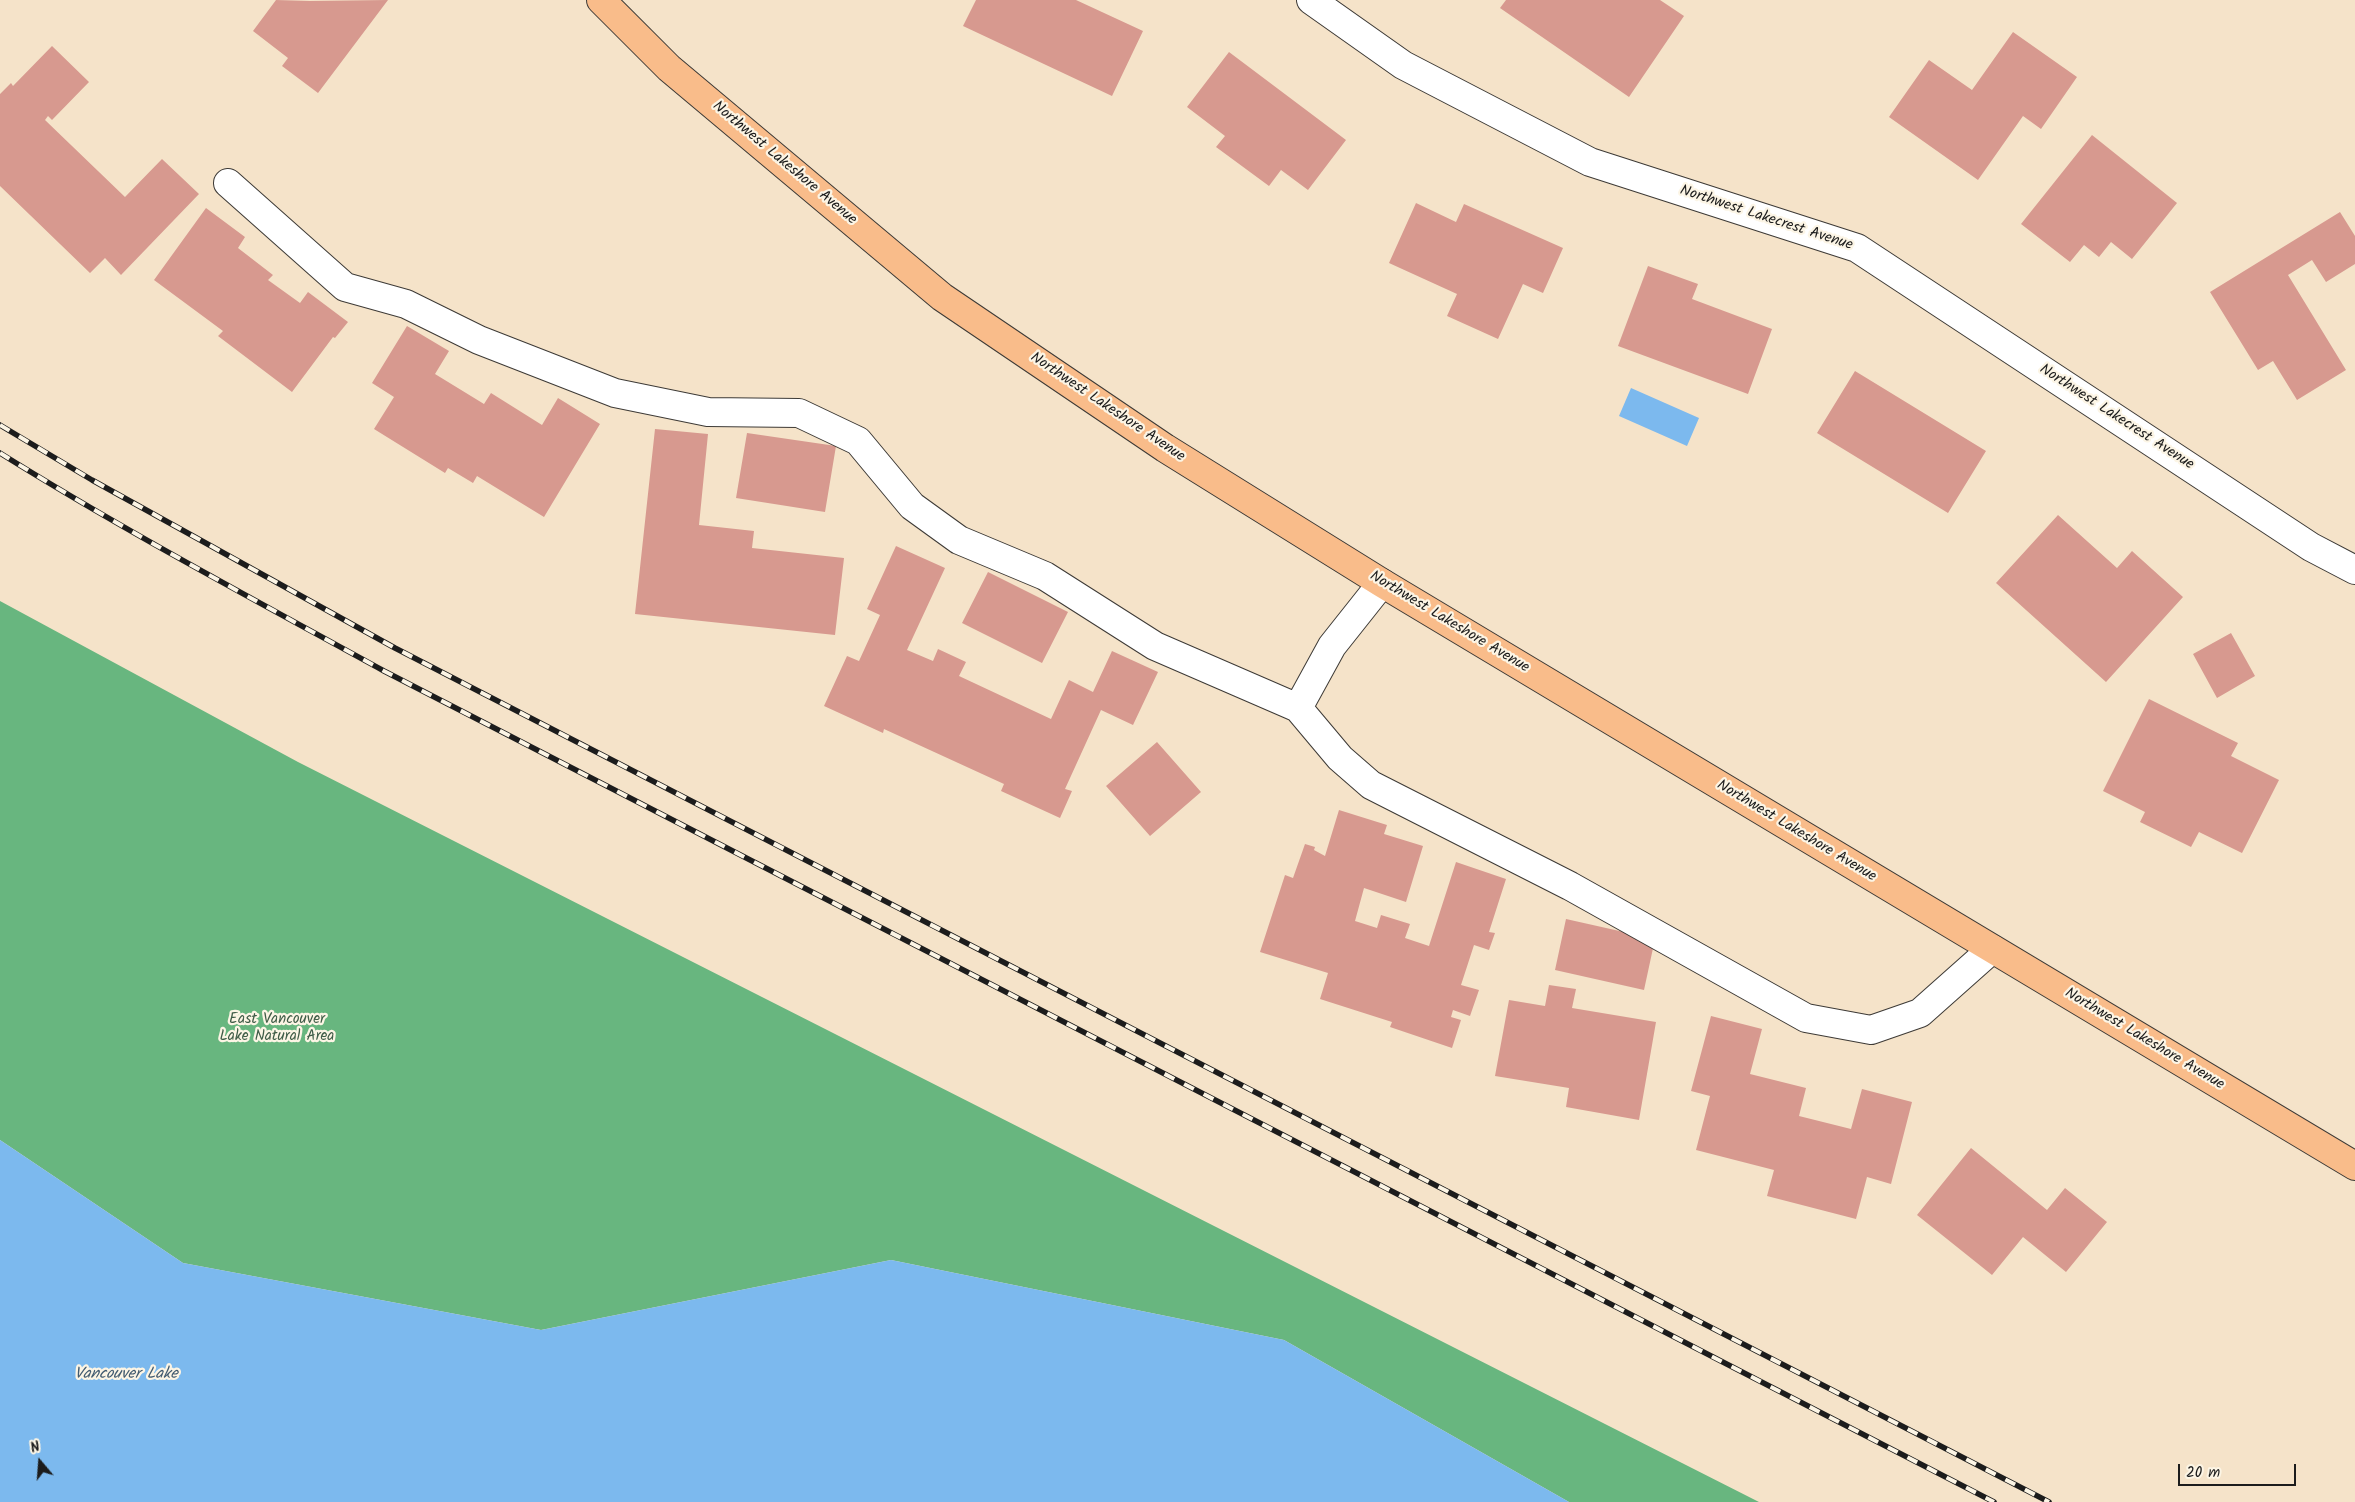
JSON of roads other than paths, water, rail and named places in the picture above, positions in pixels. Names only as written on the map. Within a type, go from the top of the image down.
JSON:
[{"type":"main road","name":"Northwest Lakeshore Avenue","points":[[601,0],[669,68],[942,297],[1165,448],[1382,583],[2355,1166]]},
{"type":"street","name":"Northwest Lakecrest Avenue","points":[[1311,0],[1403,65],[1590,162],[1857,248],[2311,547],[2355,570]]},
{"type":"street","points":[[228,184],[345,287],[406,304],[479,340],[615,392],[708,412],[799,413],[858,441],[912,506],[959,540],[1045,576],[1155,646],[1298,708],[1340,758],[1370,785],[1570,886],[1806,1018],[1871,1030],[1920,1013],[1992,949]]},
{"type":"street","points":[[1298,708],[1332,646],[1382,583]]},
{"type":"water","points":[[1631,388],[1699,418],[1687,446],[1619,416]]},
{"type":"water","name":"Vancouver Lake","points":[[0,1140],[183,1263],[541,1330],[891,1260],[1284,1340],[1569,1502],[0,1502]]},
{"type":"railway","points":[[0,425],[92,480],[395,648],[2049,1502]]},
{"type":"railway","points":[[0,453],[142,538],[384,671],[1994,1502]]},
{"type":"park label","name":"East Vancouver Lake Natural Area","points":[[277,1028]]}]
